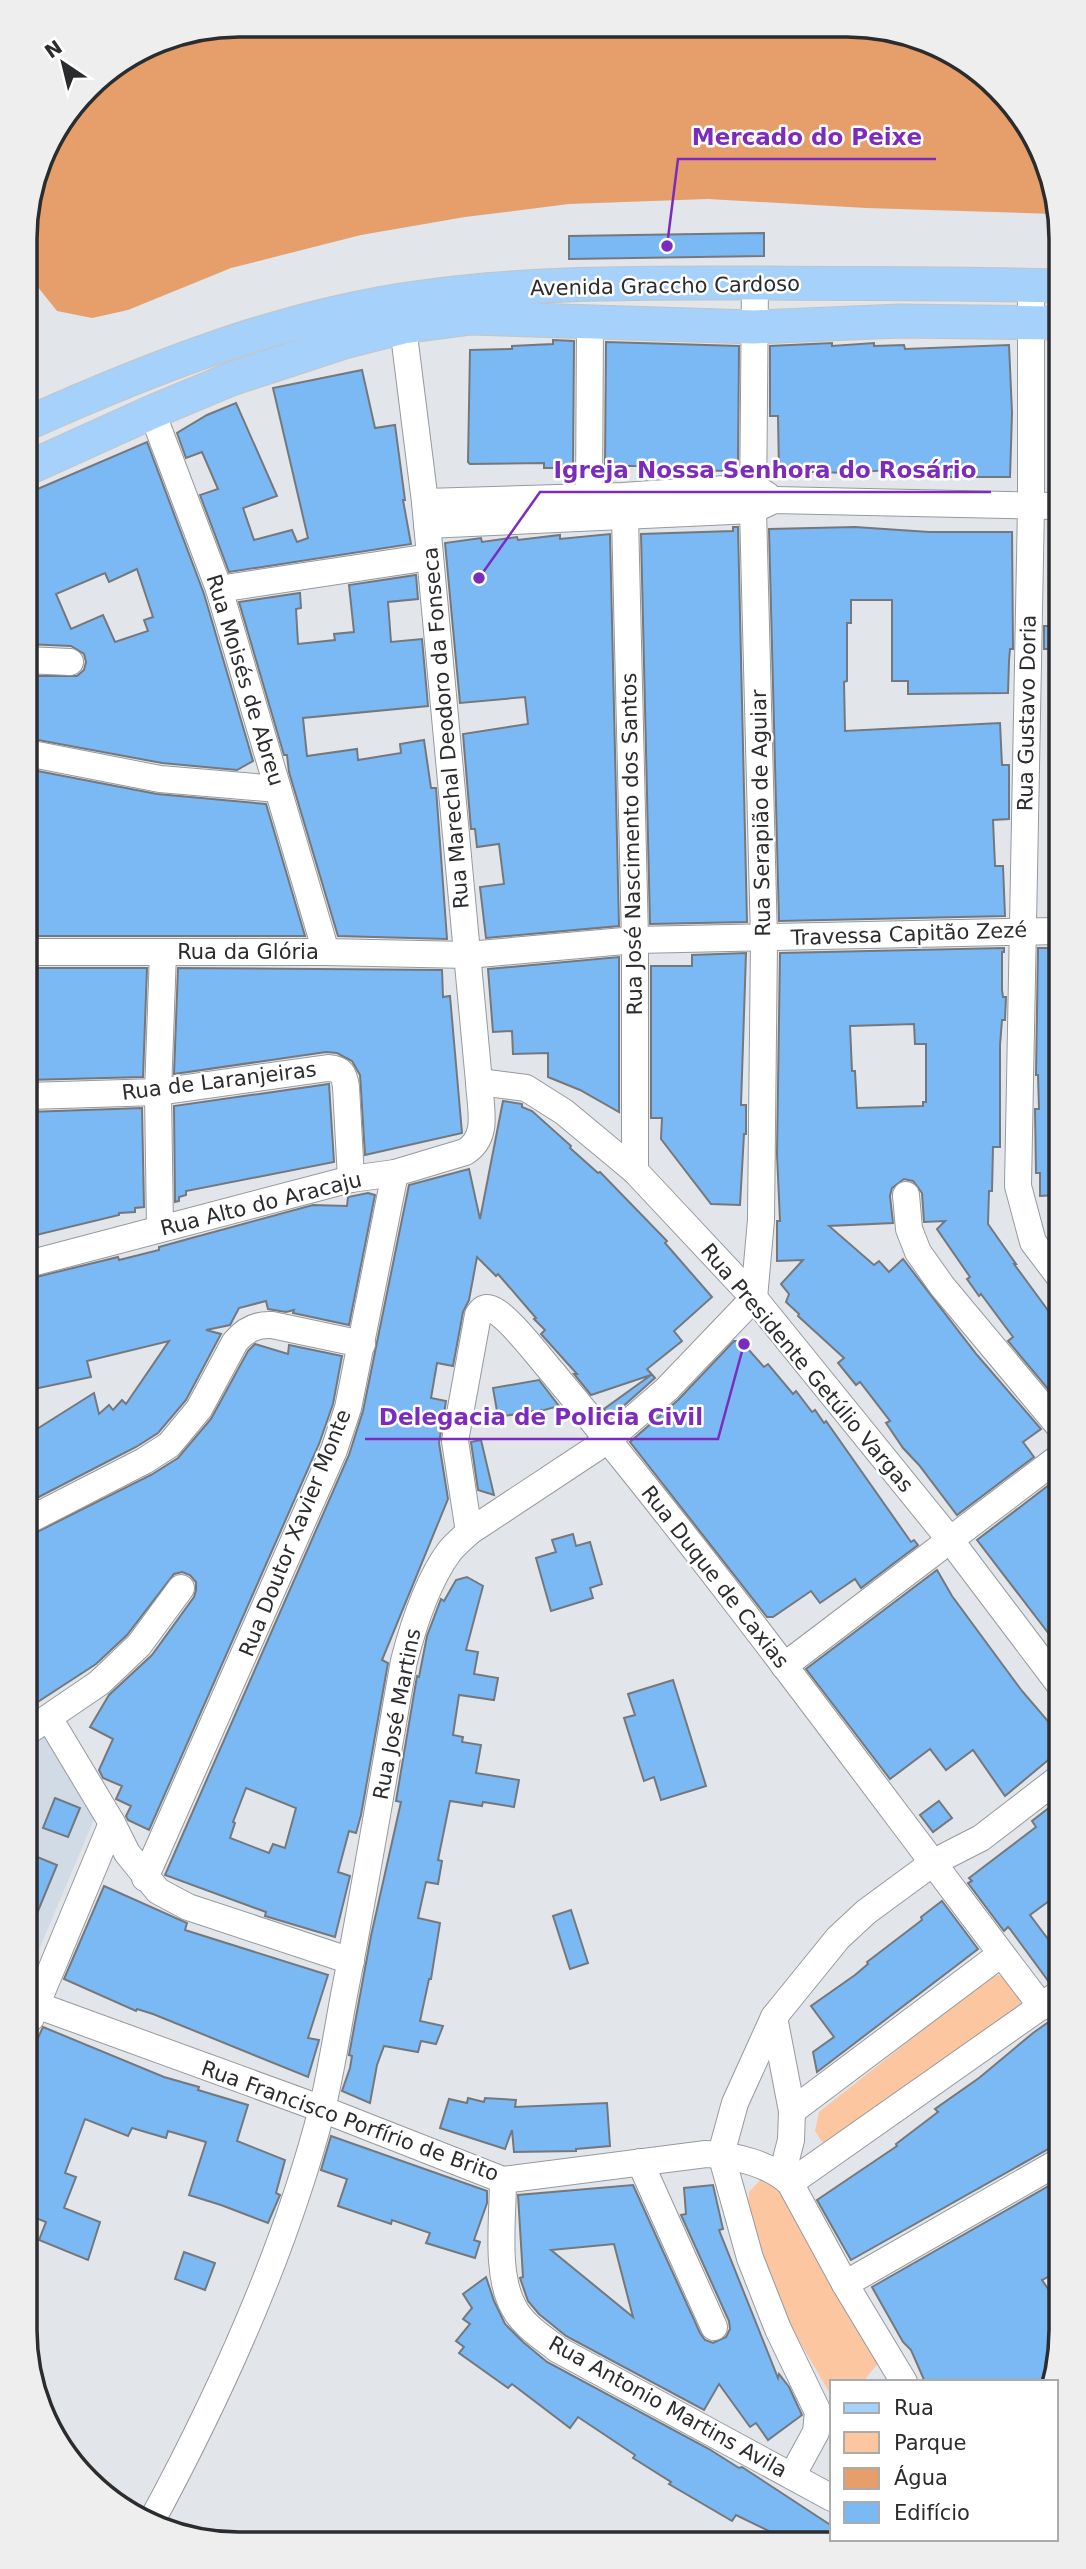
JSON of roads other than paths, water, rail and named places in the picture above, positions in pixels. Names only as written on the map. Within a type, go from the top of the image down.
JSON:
[{"type":"main road","points":[[636,282],[636,322]]},
{"type":"main road","name":"Avenida Graccho Cardoso","points":[[37,419],[160,367],[280,328],[352,310],[421,297],[566,283],[1043,285]]},
{"type":"main road","name":"Avenida Graccho Cardoso","points":[[37,464],[152,412],[276,363],[403,327],[471,318],[754,327],[900,321],[1042,323]]},
{"type":"main road","points":[[37,424],[60,454]]},
{"type":"street","name":"Rua Serapião de Aguiar","points":[[754,1298],[761,1220],[764,939],[755,283]]},
{"type":"street","name":"Rua Gustavo Doria","points":[[1043,285],[1043,506],[1023,931],[1018,1186],[1033,1241],[1049,1263]]},
{"type":"street","points":[[589,496],[590,323]]},
{"type":"street","name":"Rua Marechal Deodoro da Fonseca","points":[[403,327],[426,513],[468,955],[481,1129]]},
{"type":"street","name":"Rua Moisés de Abreu","points":[[152,412],[219,589],[326,952]]},
{"type":"street","points":[[426,513],[589,496],[1043,506]]},
{"type":"street","points":[[426,513],[625,517],[760,499]]},
{"type":"street","name":"Rua José Nascimento dos Santos","points":[[625,517],[635,940],[635,1171]]},
{"type":"street","points":[[219,589],[430,557]]},
{"type":"street","points":[[37,660],[70,662]]},
{"type":"street","points":[[37,755],[160,779],[278,789]]},
{"type":"street","name":"Travessa Capitão Zezé","points":[[468,955],[635,940],[1049,931]]},
{"type":"street","name":"Rua da Glória","points":[[37,952],[468,955]]},
{"type":"street","points":[[160,1229],[158,1092],[163,953]]},
{"type":"street","name":"Rua de Laranjeiras","points":[[37,1096],[158,1092],[337,1068],[344,1074],[346,1087],[351,1180]]},
{"type":"street","name":"Rua Presidente Getúlio Vargas","points":[[479,1082],[526,1088],[564,1112],[635,1171],[754,1298],[951,1541],[1049,1671]]},
{"type":"street","name":"Rua Alto do Aracaju","points":[[37,1262],[465,1152],[480,1139],[481,1129]]},
{"type":"street","name":"Rua Doutor Xavier Monte","points":[[145,1878],[334,1450],[348,1408],[395,1172]]},
{"type":"street","points":[[906,1195],[909,1229],[918,1252],[942,1286],[1049,1414]]},
{"type":"street","name":"Rua José Martins","points":[[156,2514],[190,2451],[233,2358],[267,2274],[322,2109],[404,1661],[423,1603],[449,1552],[469,1532],[608,1440],[667,1389],[754,1298]]},
{"type":"street","name":"Rua Duque de Caxias","points":[[469,1532],[455,1441],[478,1315],[482,1310],[493,1310],[515,1328],[608,1440],[784,1666],[1001,1954],[1049,1998]]},
{"type":"street","points":[[37,1516],[144,1461],[169,1445],[199,1409],[235,1342],[243,1333],[261,1324],[362,1343]]},
{"type":"street","points":[[784,1666],[1049,1465]]},
{"type":"street","points":[[181,1588],[139,1645],[99,1683],[39,1724],[112,1823],[127,1853],[158,1891],[188,1907],[351,1961]]},
{"type":"street","points":[[933,1862],[941,1852],[1012,1810],[1049,1773]]},
{"type":"street","points":[[792,2476],[816,2432],[818,2412],[778,2329],[750,2258],[721,2154],[735,2103],[774,2017],[838,1938],[866,1912],[933,1862],[981,1839],[1049,1786]]},
{"type":"street","points":[[933,1862],[959,1862],[1004,1842],[1049,1805]]},
{"type":"street","points":[[37,1997],[112,1823]]},
{"type":"street","points":[[792,2111],[1001,1954]]},
{"type":"street","points":[[786,2179],[842,2145],[1049,2001]]},
{"type":"street","name":"Rua Francisco Porfírio de Brito","points":[[37,2011],[322,2109],[503,2180],[678,2156],[721,2154],[768,2168],[786,2179]]},
{"type":"street","points":[[774,2017],[792,2111],[786,2179],[903,2380]]},
{"type":"street","points":[[640,2162],[713,2326]]},
{"type":"street","points":[[845,2284],[1049,2167]]},
{"type":"street","name":"Rua Antonio Martins Avila","points":[[503,2180],[503,2280],[514,2308],[530,2328],[557,2349],[830,2497]]},
{"type":"water","points":[[860,37],[886,41],[912,47],[936,58],[959,71],[990,96],[1022,138],[1034,162],[1048,213],[866,208],[708,199],[569,204],[465,217],[361,235],[231,268],[128,310],[92,318],[57,311],[37,286],[38,213],[52,162],[79,116],[106,87],[138,64],[174,47],[213,38]]},
{"type":"place","name":"Mercado do Peixe","points":[[667,246]]},
{"type":"place","name":"Igreja Nossa Senhora do Rosário","points":[[479,578]]},
{"type":"place","name":"Delegacia de Policia Civil","points":[[744,1344]]}]
